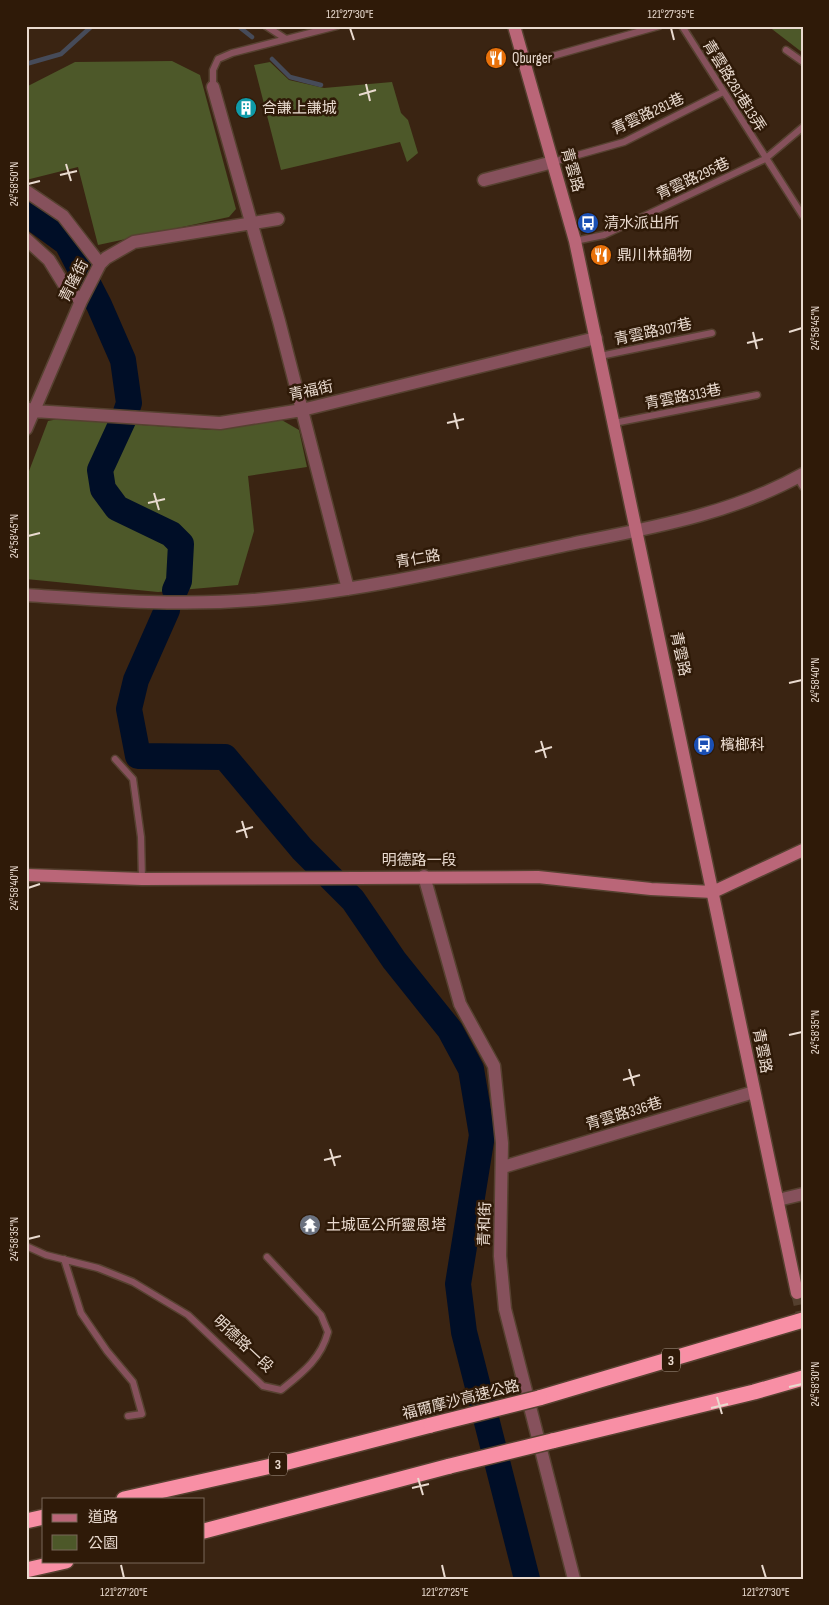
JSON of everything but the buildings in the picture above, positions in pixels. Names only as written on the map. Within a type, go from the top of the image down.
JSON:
[{"type":"highway","name":"福爾摩沙高速公路","points":[[128,1498],[280,1464],[539,1398],[803,1320]]},
{"type":"highway","points":[[205,1531],[450,1466],[754,1392],[803,1378]]},
{"type":"highway","points":[[26,1521],[42,1517]]},
{"type":"highway","points":[[26,1570],[62,1562]]},
{"type":"street","name":"青雲路","points":[[514,26],[576,241],[797,1293]]},
{"type":"street","points":[[213,87],[302,410],[348,589]]},
{"type":"street","points":[[484,180],[553,162]]},
{"type":"street","points":[[26,191],[63,216],[100,264]]},
{"type":"street","name":"青隆街","points":[[26,429],[30,409],[81,300],[100,264],[106,258],[134,242],[278,218]]},
{"type":"street","points":[[26,239],[49,260],[65,286],[81,300]]},
{"type":"street","name":"青福街","points":[[30,409],[157,420],[220,423],[302,410],[596,338]]},
{"type":"street","name":"青仁路","points":[[26,595],[151,602],[253,600],[348,589],[638,531],[701,515],[801,479]]},
{"type":"street","name":"明德路一段","points":[[26,875],[142,879],[424,876],[538,877],[651,889],[713,892],[803,850]]},
{"type":"street","name":"青和街","points":[[424,876],[460,1004],[494,1066],[502,1143],[500,1256],[505,1309],[574,1579]]},
{"type":"street","name":"青雲路336巷","points":[[503,1167],[754,1092]]},
{"type":"street","points":[[778,1200],[803,1194]]},
{"type":"lane","points":[[266,26],[286,39]]},
{"type":"lane","points":[[213,87],[212,70],[218,59],[323,28],[337,26]]},
{"type":"lane","points":[[524,64],[659,26]]},
{"type":"lane","name":"青雲路281巷13弄","points":[[682,26],[803,216]]},
{"type":"lane","points":[[786,50],[803,62]]},
{"type":"lane","name":"青雲路281巷","points":[[553,162],[624,142],[723,92]]},
{"type":"lane","name":"青雲路295巷","points":[[576,241],[604,235],[765,159],[803,127]]},
{"type":"lane","name":"青雲路307巷","points":[[600,356],[712,333]]},
{"type":"lane","name":"青雲路313巷","points":[[614,423],[757,395]]},
{"type":"lane","points":[[115,759],[133,779],[141,837],[142,879]]},
{"type":"lane","name":"明德路一段","points":[[26,1246],[46,1255],[98,1268],[141,1286],[188,1316],[263,1386],[280,1390],[301,1374],[324,1349],[328,1332],[320,1315],[268,1257]]},
{"type":"lane","points":[[64,1259],[81,1312],[106,1351],[133,1382],[142,1414],[128,1416]]},
{"type":"green space","points":[[768,26],[803,26],[803,53]]},
{"type":"green space","points":[[172,61],[200,75],[236,209],[229,217],[98,245],[78,167],[26,180],[26,87],[75,62]]},
{"type":"green space","points":[[270,62],[289,80],[324,88],[392,82],[401,113],[408,120],[418,153],[407,162],[400,142],[281,170],[254,65]]},
{"type":"green space","points":[[58,419],[212,430],[280,419],[299,430],[307,467],[248,476],[254,531],[238,585],[158,592],[26,579],[26,479],[48,421]]},
{"type":"waterway","points":[[26,64],[61,54],[92,26]]},
{"type":"waterway","points":[[238,26],[252,37]]},
{"type":"waterway","points":[[272,59],[290,77],[321,85]]},
{"type":"waterway","points":[[26,213],[67,243],[99,305],[123,360],[129,403],[100,470],[103,489],[117,508],[171,534],[181,544],[179,581],[175,590]]},
{"type":"waterway","points":[[167,610],[136,680],[129,709],[138,756],[225,757],[302,849],[353,900],[394,960],[450,1030],[471,1069],[482,1135],[458,1284],[464,1332],[527,1579]]},
{"type":"tunnel","points":[[797,1293],[803,1320]]},
{"type":"place","name":"Qburger","points":[[496,58]]},
{"type":"place","name":"合謙上謙城","points":[[246,108]]},
{"type":"place","name":"清水派出所","points":[[588,223]]},
{"type":"place","name":"鼎川林鍋物","points":[[601,255]]},
{"type":"place","name":"檳榔科","points":[[704,745]]},
{"type":"place","name":"土城區公所靈恩塔","points":[[310,1225]]}]
